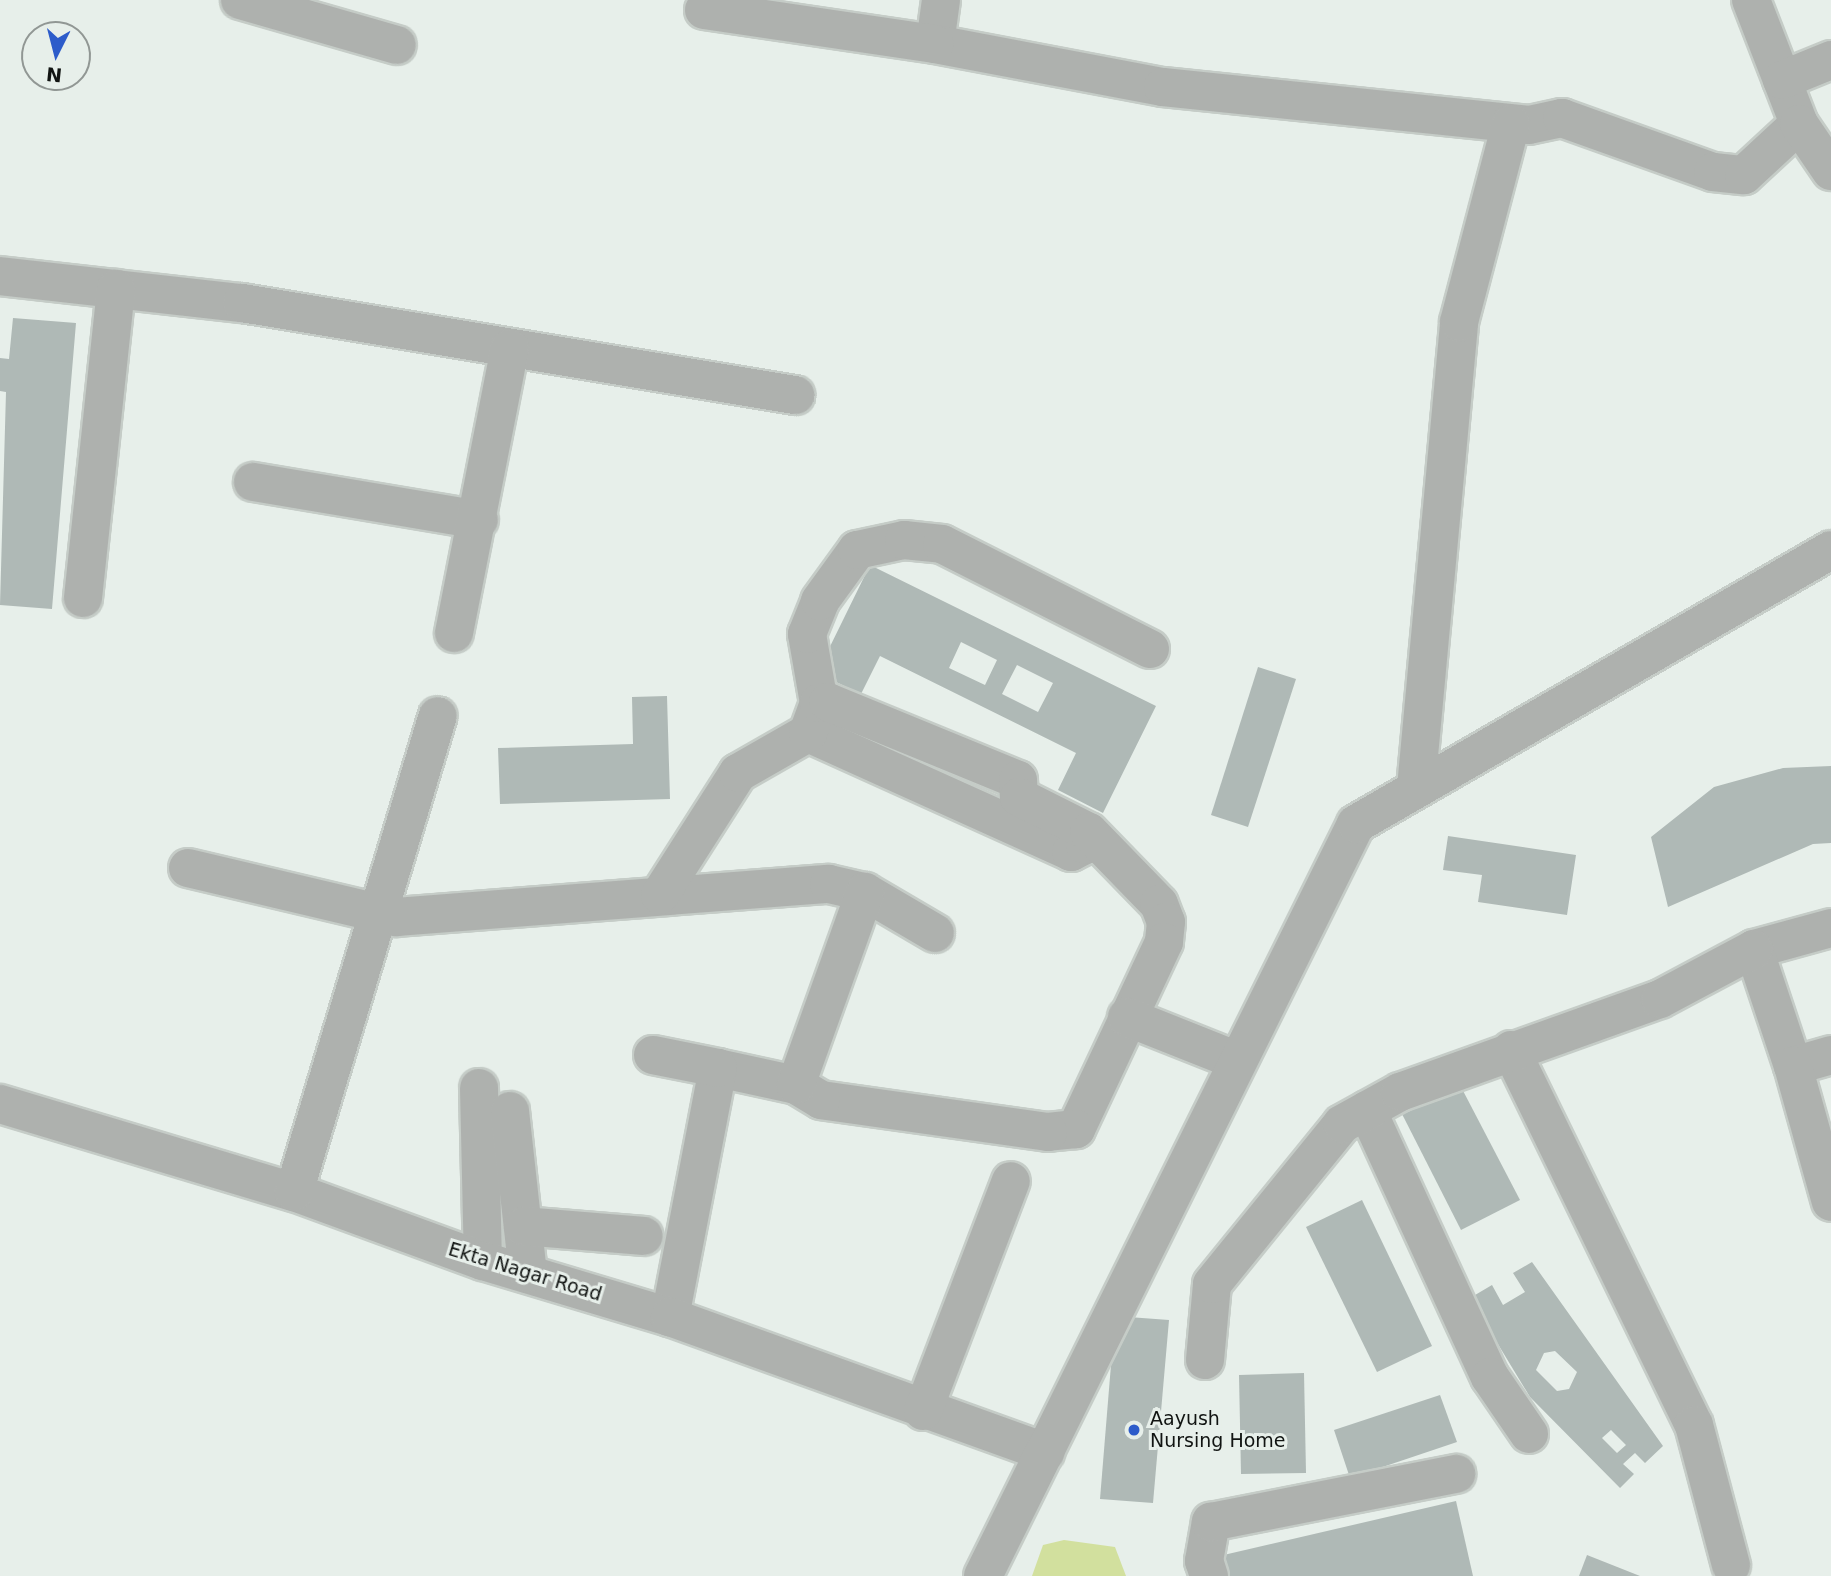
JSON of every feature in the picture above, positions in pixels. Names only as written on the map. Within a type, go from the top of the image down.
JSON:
[{"type":"street","points":[[240,0],[346,14],[397,45]]},
{"type":"street","points":[[935,44],[941,0]]},
{"type":"street","points":[[1751,0],[1799,124],[1831,171]]},
{"type":"street","points":[[704,10],[935,44],[1163,87],[1511,124],[1562,118],[1651,155],[1744,175],[1799,124]]},
{"type":"street","points":[[1782,80],[1831,60]]},
{"type":"street","points":[[1416,788],[1459,322],[1511,124]]},
{"type":"street","points":[[0,276],[116,289],[510,348],[795,395]]},
{"type":"street","points":[[83,598],[116,289]]},
{"type":"street","points":[[454,634],[479,520],[510,348]]},
{"type":"street","points":[[253,482],[479,520]]},
{"type":"street","points":[[813,718],[807,634],[820,601],[857,550],[904,540],[942,544],[1150,649]]},
{"type":"street","points":[[983,1576],[1235,1060],[1356,824],[1831,550]]},
{"type":"street","points":[[293,1192],[438,716]]},
{"type":"street","points":[[653,1055],[796,1085],[821,1100],[1064,1132],[1083,1122],[1127,1017],[1164,942],[1166,922],[1159,904],[1089,832],[1085,845],[1071,852],[813,718]]},
{"type":"street","points":[[660,895],[738,773],[813,718]]},
{"type":"street","points":[[188,868],[376,915],[508,913],[660,895],[829,884],[865,892],[935,933]]},
{"type":"street","points":[[796,1085],[865,892]]},
{"type":"street","points":[[1205,1360],[1212,1284],[1342,1124],[1367,1110],[1511,1050],[1660,999],[1754,949],[1831,928]]},
{"type":"street","points":[[1754,949],[1793,1066],[1822,1138],[1831,1202]]},
{"type":"street","points":[[1127,1017],[1235,1060]]},
{"type":"street","points":[[1511,1050],[1694,1425],[1731,1565]]},
{"type":"street","points":[[1793,1066],[1831,1055]]},
{"type":"street","points":[[670,1317],[718,1068]]},
{"type":"street","points":[[479,1088],[483,1261]]},
{"type":"street","name":"Ekta Nagar Road","points":[[0,1104],[293,1192],[483,1261],[670,1317],[1045,1452]]},
{"type":"street","points":[[1367,1110],[1490,1377],[1529,1434]]},
{"type":"street","points":[[510,1111],[528,1273]]},
{"type":"street","points":[[923,1410],[1011,1181]]},
{"type":"street","points":[[523,1226],[644,1236]]},
{"type":"street","points":[[1209,1576],[1204,1561],[1211,1522],[1456,1474]]},
{"type":"green space","points":[[1064,1540],[1115,1547],[1126,1576],[1032,1576],[1043,1545]]},
{"type":"building","points":[[13,318],[76,323],[52,609],[0,605],[6,392],[0,391],[0,358],[9,359]]},
{"type":"building","points":[[870,565],[1156,706],[1103,813],[1058,790],[1076,753],[880,656],[861,694],[817,673]],"holes":[[[961,642],[997,660],[985,685],[949,668]],[[1017,665],[1053,683],[1038,712],[1002,694]]]},
{"type":"building","points":[[1258,667],[1296,679],[1248,827],[1211,815]]},
{"type":"building","points":[[667,696],[670,799],[500,804],[498,748],[633,744],[632,697]]},
{"type":"building","points":[[1831,766],[1831,843],[1813,844],[1668,907],[1651,837],[1714,787],[1783,768]]},
{"type":"building","points":[[1448,836],[1576,855],[1567,915],[1478,902],[1482,875],[1443,870]]},
{"type":"building","points":[[1460,1085],[1520,1200],[1461,1230],[1402,1114]]},
{"type":"building","points":[[1362,1200],[1432,1346],[1377,1372],[1306,1227]]},
{"type":"building","points":[[1532,1262],[1663,1446],[1645,1463],[1635,1453],[1623,1464],[1634,1474],[1620,1488],[1530,1397],[1470,1298],[1492,1285],[1503,1305],[1525,1292],[1513,1273]],"holes":[[[1555,1351],[1577,1372],[1569,1389],[1557,1391],[1536,1370],[1544,1353]],[[1611,1430],[1626,1445],[1617,1453],[1602,1438]]]},
{"type":"building","points":[[1115,1316],[1169,1320],[1153,1503],[1100,1499]]},
{"type":"building","points":[[1304,1373],[1306,1473],[1241,1474],[1239,1375]]},
{"type":"building","points":[[1440,1395],[1457,1442],[1350,1478],[1334,1430]]},
{"type":"building","points":[[1456,1501],[1473,1576],[1219,1576],[1215,1557]]},
{"type":"building","points":[[1587,1555],[1640,1576],[1579,1576]]},
{"type":"place","name":"Aayush Nursing Home","points":[[1134,1430]]}]
